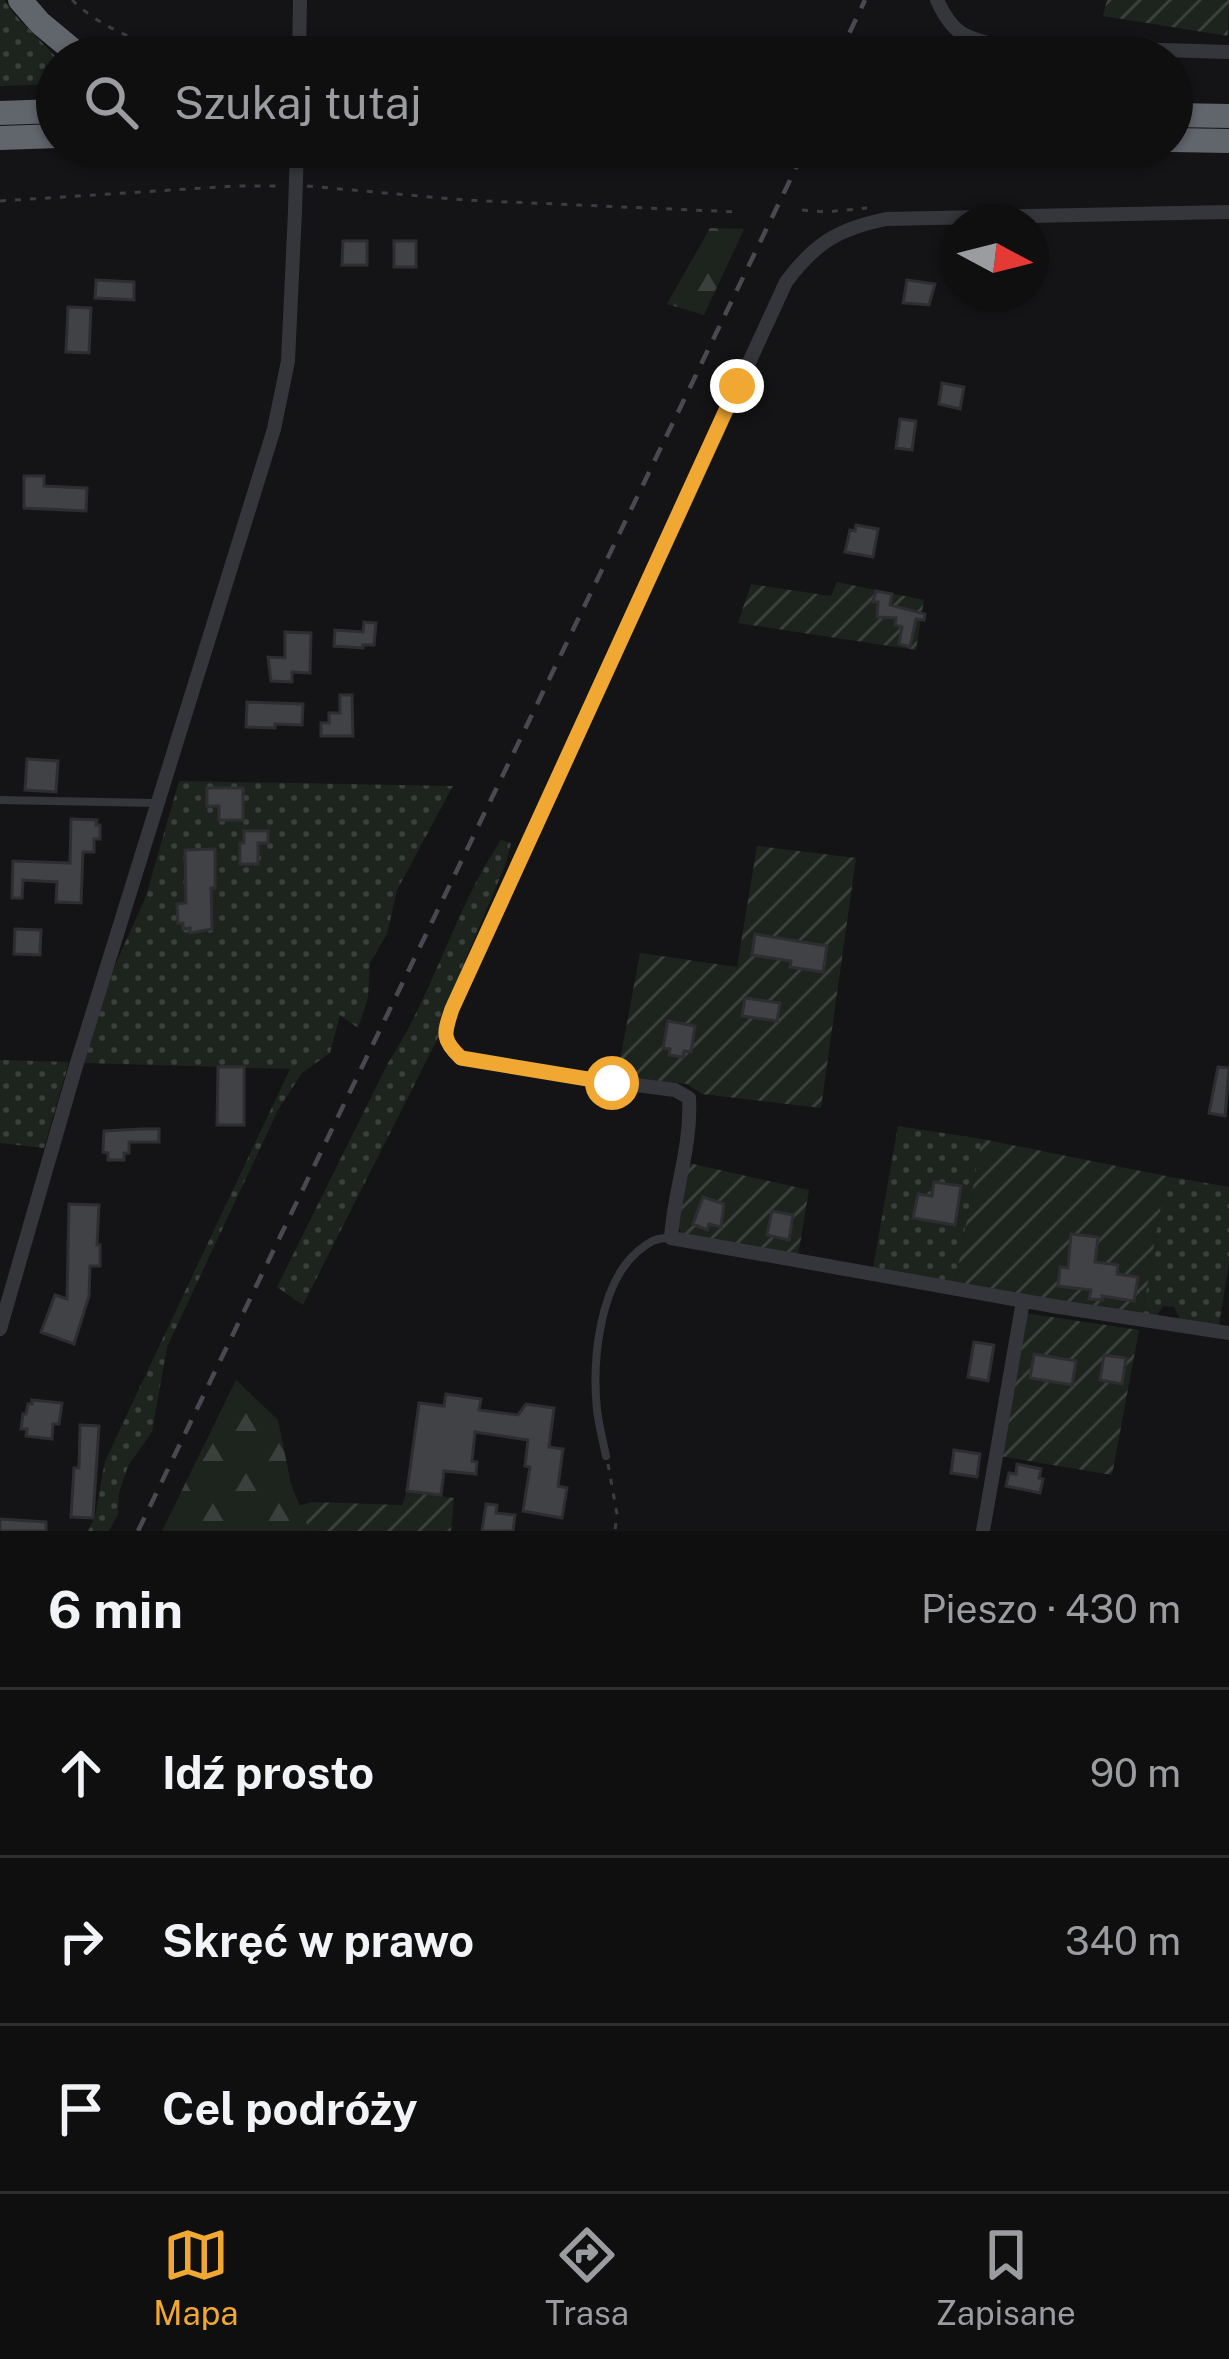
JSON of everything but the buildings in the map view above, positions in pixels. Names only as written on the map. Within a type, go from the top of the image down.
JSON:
[{"type":"highway","points":[[20,0],[56,36]]},
{"type":"highway","points":[[0,113],[36,112]]},
{"type":"highway","points":[[1193,115],[1229,116]]},
{"type":"highway","points":[[0,138],[36,137]]},
{"type":"highway","points":[[1193,140],[1229,141]]},
{"type":"street","points":[[299,36],[300,0]]},
{"type":"street","points":[[938,0],[954,29],[964,36]]},
{"type":"street","points":[[1193,51],[1229,52]]},
{"type":"street","points":[[0,1329],[282,395],[291,328],[296,168]]},
{"type":"street","points":[[1229,212],[886,219],[852,226],[814,249],[785,282],[445,1032],[448,1046],[461,1058],[675,1090],[689,1098],[691,1119],[671,1238],[1229,1333]]},
{"type":"street","points":[[983,1531],[1023,1301]]},
{"type":"lane","points":[[0,800],[158,802]]},
{"type":"lane","points":[[606,1456],[596,1378],[611,1285],[646,1244],[659,1237],[671,1238]]},
{"type":"path","points":[[72,0],[128,36]]},
{"type":"path","points":[[0,201],[235,185],[314,186],[464,200],[738,212]]},
{"type":"path","points":[[606,1456],[617,1514],[615,1531]]},
{"type":"green space","points":[[0,0],[4,0],[36,37],[36,85],[0,86]]},
{"type":"green space","points":[[1107,0],[1229,0],[1228,36],[1103,16]]},
{"type":"green space","points":[[710,228],[744,229],[704,315],[667,304]]},
{"type":"green space","points":[[837,582],[924,600],[916,650],[738,623],[751,584],[831,596]]},
{"type":"green space","points":[[179,781],[453,786],[397,890],[387,934],[370,963],[368,998],[358,1028],[340,1015],[330,1053],[302,1073],[278,1110],[167,1347],[152,1432],[128,1466],[118,1514],[109,1531],[88,1531],[105,1461],[290,1069],[84,1063],[109,979],[146,896]]},
{"type":"green space","points":[[501,840],[511,843],[506,863],[437,1040],[303,1305],[277,1287]]},
{"type":"green space","points":[[757,846],[856,858],[821,1108],[702,1094],[687,1084],[617,1076],[640,953],[737,967]]},
{"type":"green space","points":[[0,1060],[69,1062],[44,1148],[0,1143]]},
{"type":"green space","points":[[898,1126],[982,1139],[955,1283],[873,1268]]},
{"type":"green space","points":[[982,1139],[1166,1176],[1142,1316],[955,1283]]},
{"type":"green space","points":[[689,1163],[809,1190],[798,1256],[681,1234],[677,1225]]},
{"type":"green space","points":[[1166,1176],[1229,1187],[1229,1263],[1219,1325],[1181,1321],[1174,1307],[1163,1306],[1156,1317],[1142,1316]]},
{"type":"green space","points":[[1025,1313],[1139,1330],[1112,1475],[999,1456]]},
{"type":"green space","points":[[236,1380],[278,1420],[291,1484],[310,1531],[162,1531]]},
{"type":"green space","points":[[407,1491],[454,1498],[451,1531],[310,1531],[299,1506],[311,1502],[402,1505]]},
{"type":"railway","points":[[848,36],[865,0]]},
{"type":"railway","points":[[138,1531],[796,168]]},
{"type":"route","points":[[612,1083],[461,1058],[448,1046],[445,1032],[737,386]]}]
